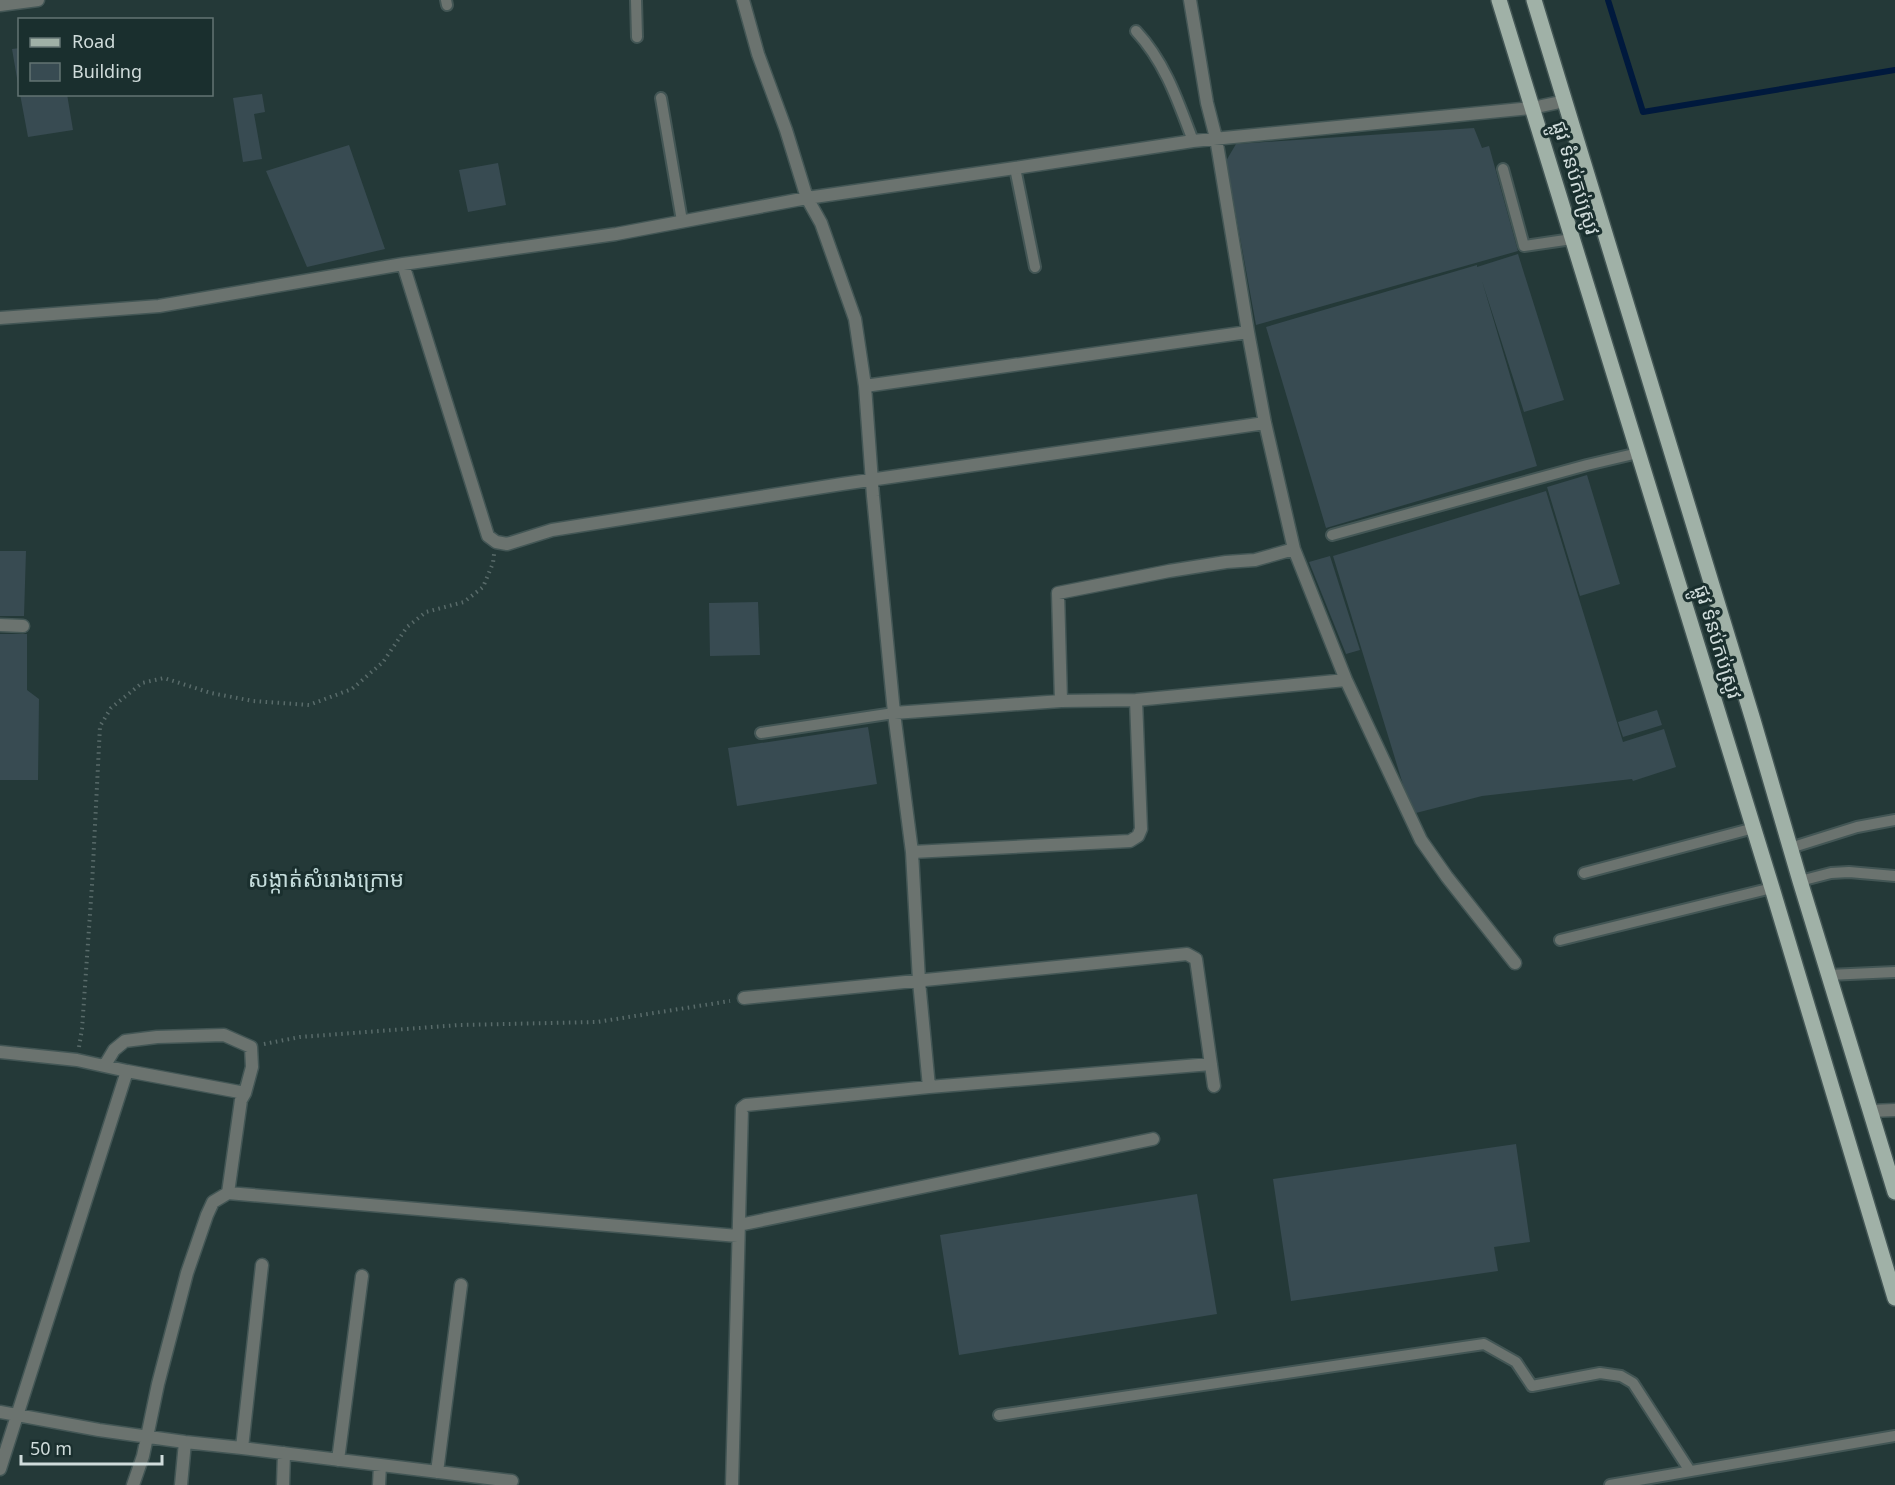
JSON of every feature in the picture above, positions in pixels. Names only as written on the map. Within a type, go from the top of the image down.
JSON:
[{"type":"main road","name":"ផ្លូវ ទំនប់កប់ស្រូវ","points":[[1499,0],[1754,828],[1895,1298]]},
{"type":"main road","name":"ផ្លូវ ទំនប់កប់ស្រូវ","points":[[1534,0],[1895,1192]]},
{"type":"street","points":[[0,5],[38,0]]},
{"type":"street","points":[[743,0],[758,54],[786,130],[807,198],[821,223],[855,319],[866,387],[872,480],[894,713],[912,852],[919,981],[929,1087]]},
{"type":"street","points":[[1190,0],[1265,423],[1294,549],[1346,680],[1421,840],[1447,877],[1515,963]]},
{"type":"street","points":[[0,318],[159,306],[403,264],[616,234],[807,198],[1193,141],[1532,108],[1565,101]]},
{"type":"street","points":[[403,264],[488,536],[495,542],[507,544],[552,530],[872,480],[1265,423]]},
{"type":"street","points":[[866,387],[1248,332]]},
{"type":"street","points":[[1062,701],[1058,593],[1169,571],[1255,560],[1294,549]]},
{"type":"street","points":[[0,625],[23,626]]},
{"type":"street","points":[[894,713],[1062,701],[1136,700],[1346,680]]},
{"type":"street","points":[[912,852],[1130,842],[1138,836],[1141,830],[1136,700]]},
{"type":"street","points":[[744,998],[1187,954],[1196,959],[1214,1086]]},
{"type":"street","points":[[105,1065],[114,1050],[125,1041],[157,1037],[224,1035],[251,1047],[252,1067],[241,1100],[228,1192]]},
{"type":"street","points":[[0,1052],[77,1060],[245,1093]]},
{"type":"street","points":[[732,1485],[742,1108],[929,1087],[1211,1064]]},
{"type":"street","points":[[0,1469],[127,1071]]},
{"type":"street","points":[[1871,1111],[1895,1110]]},
{"type":"street","points":[[133,1485],[143,1456],[187,1273],[213,1202],[228,1192],[739,1231],[1153,1139]]},
{"type":"street","points":[[242,1448],[262,1265]]},
{"type":"street","points":[[338,1460],[362,1276]]},
{"type":"street","points":[[437,1472],[461,1286]]},
{"type":"street","points":[[0,1412],[146,1437],[437,1472],[472,1481],[512,1481]]},
{"type":"street","points":[[181,1485],[185,1442]]},
{"type":"street","points":[[283,1485],[284,1453]]},
{"type":"street","points":[[379,1485],[380,1465]]},
{"type":"lane","points":[[636,0],[637,37]]},
{"type":"lane","points":[[1136,31],[1150,46],[1170,82],[1193,141]]},
{"type":"lane","points":[[661,98],[682,221]]},
{"type":"lane","points":[[1015,168],[1035,267]]},
{"type":"lane","points":[[1503,169],[1524,246],[1572,239]]},
{"type":"lane","points":[[1332,535],[1638,453]]},
{"type":"lane","points":[[761,733],[894,713]]},
{"type":"lane","points":[[1790,848],[1857,827],[1895,820]]},
{"type":"lane","points":[[1584,873],[1754,828]]},
{"type":"lane","points":[[1800,881],[1831,873],[1849,872],[1895,876]]},
{"type":"lane","points":[[1560,940],[1772,888]]},
{"type":"lane","points":[[1828,975],[1895,972]]},
{"type":"lane","points":[[999,1415],[1484,1344],[1516,1362],[1532,1386],[1600,1373],[1621,1376],[1632,1383],[1690,1471]]},
{"type":"lane","points":[[1610,1485],[1895,1436]]},
{"type":"path","points":[[77,1060],[82,1029],[92,885],[100,726],[111,708],[142,683],[164,678],[212,693],[253,701],[309,705],[352,689],[383,662],[407,627],[426,612],[464,602],[483,587],[493,563],[495,542]]},
{"type":"path","points":[[251,1047],[300,1037],[383,1030],[459,1025],[597,1022],[744,998]]},
{"type":"building","points":[[18,48],[18,84],[12,49]]},
{"type":"building","points":[[262,94],[265,112],[254,114],[262,159],[243,162],[233,98]]},
{"type":"building","points":[[20,96],[67,96],[73,130],[28,137]]},
{"type":"building","points":[[1474,128],[1482,148],[1489,146],[1518,251],[1256,325],[1226,161],[1236,144]]},
{"type":"building","points":[[349,145],[385,249],[307,267],[266,171]]},
{"type":"building","points":[[498,163],[506,205],[468,212],[459,170]]},
{"type":"building","points":[[1518,254],[1564,400],[1524,412],[1482,281],[1537,466],[1326,528],[1266,327]]},
{"type":"building","points":[[1587,475],[1620,584],[1580,596],[1547,487]]},
{"type":"building","points":[[1546,491],[1623,742],[1664,729],[1676,767],[1633,781],[1632,779],[1482,796],[1412,814],[1333,556]]},
{"type":"building","points":[[0,551],[26,551],[24,616],[0,616]]},
{"type":"building","points":[[1330,556],[1360,650],[1346,654],[1309,562]]},
{"type":"building","points":[[758,602],[760,655],[710,656],[709,603]]},
{"type":"building","points":[[0,634],[27,634],[27,690],[39,699],[38,780],[0,780]]},
{"type":"building","points":[[1657,710],[1662,725],[1623,737],[1618,722]]},
{"type":"building","points":[[868,727],[877,784],[737,806],[728,748]]},
{"type":"building","points":[[1516,1144],[1530,1242],[1494,1247],[1498,1271],[1291,1301],[1273,1179]]},
{"type":"building","points":[[1197,1194],[1217,1314],[959,1355],[940,1235]]},
{"type":"waterway","points":[[1608,0],[1643,112],[1895,70]]},
{"type":"district","name":"សង្កាត់សំរោងក្រោម","points":[[326,879]]}]
